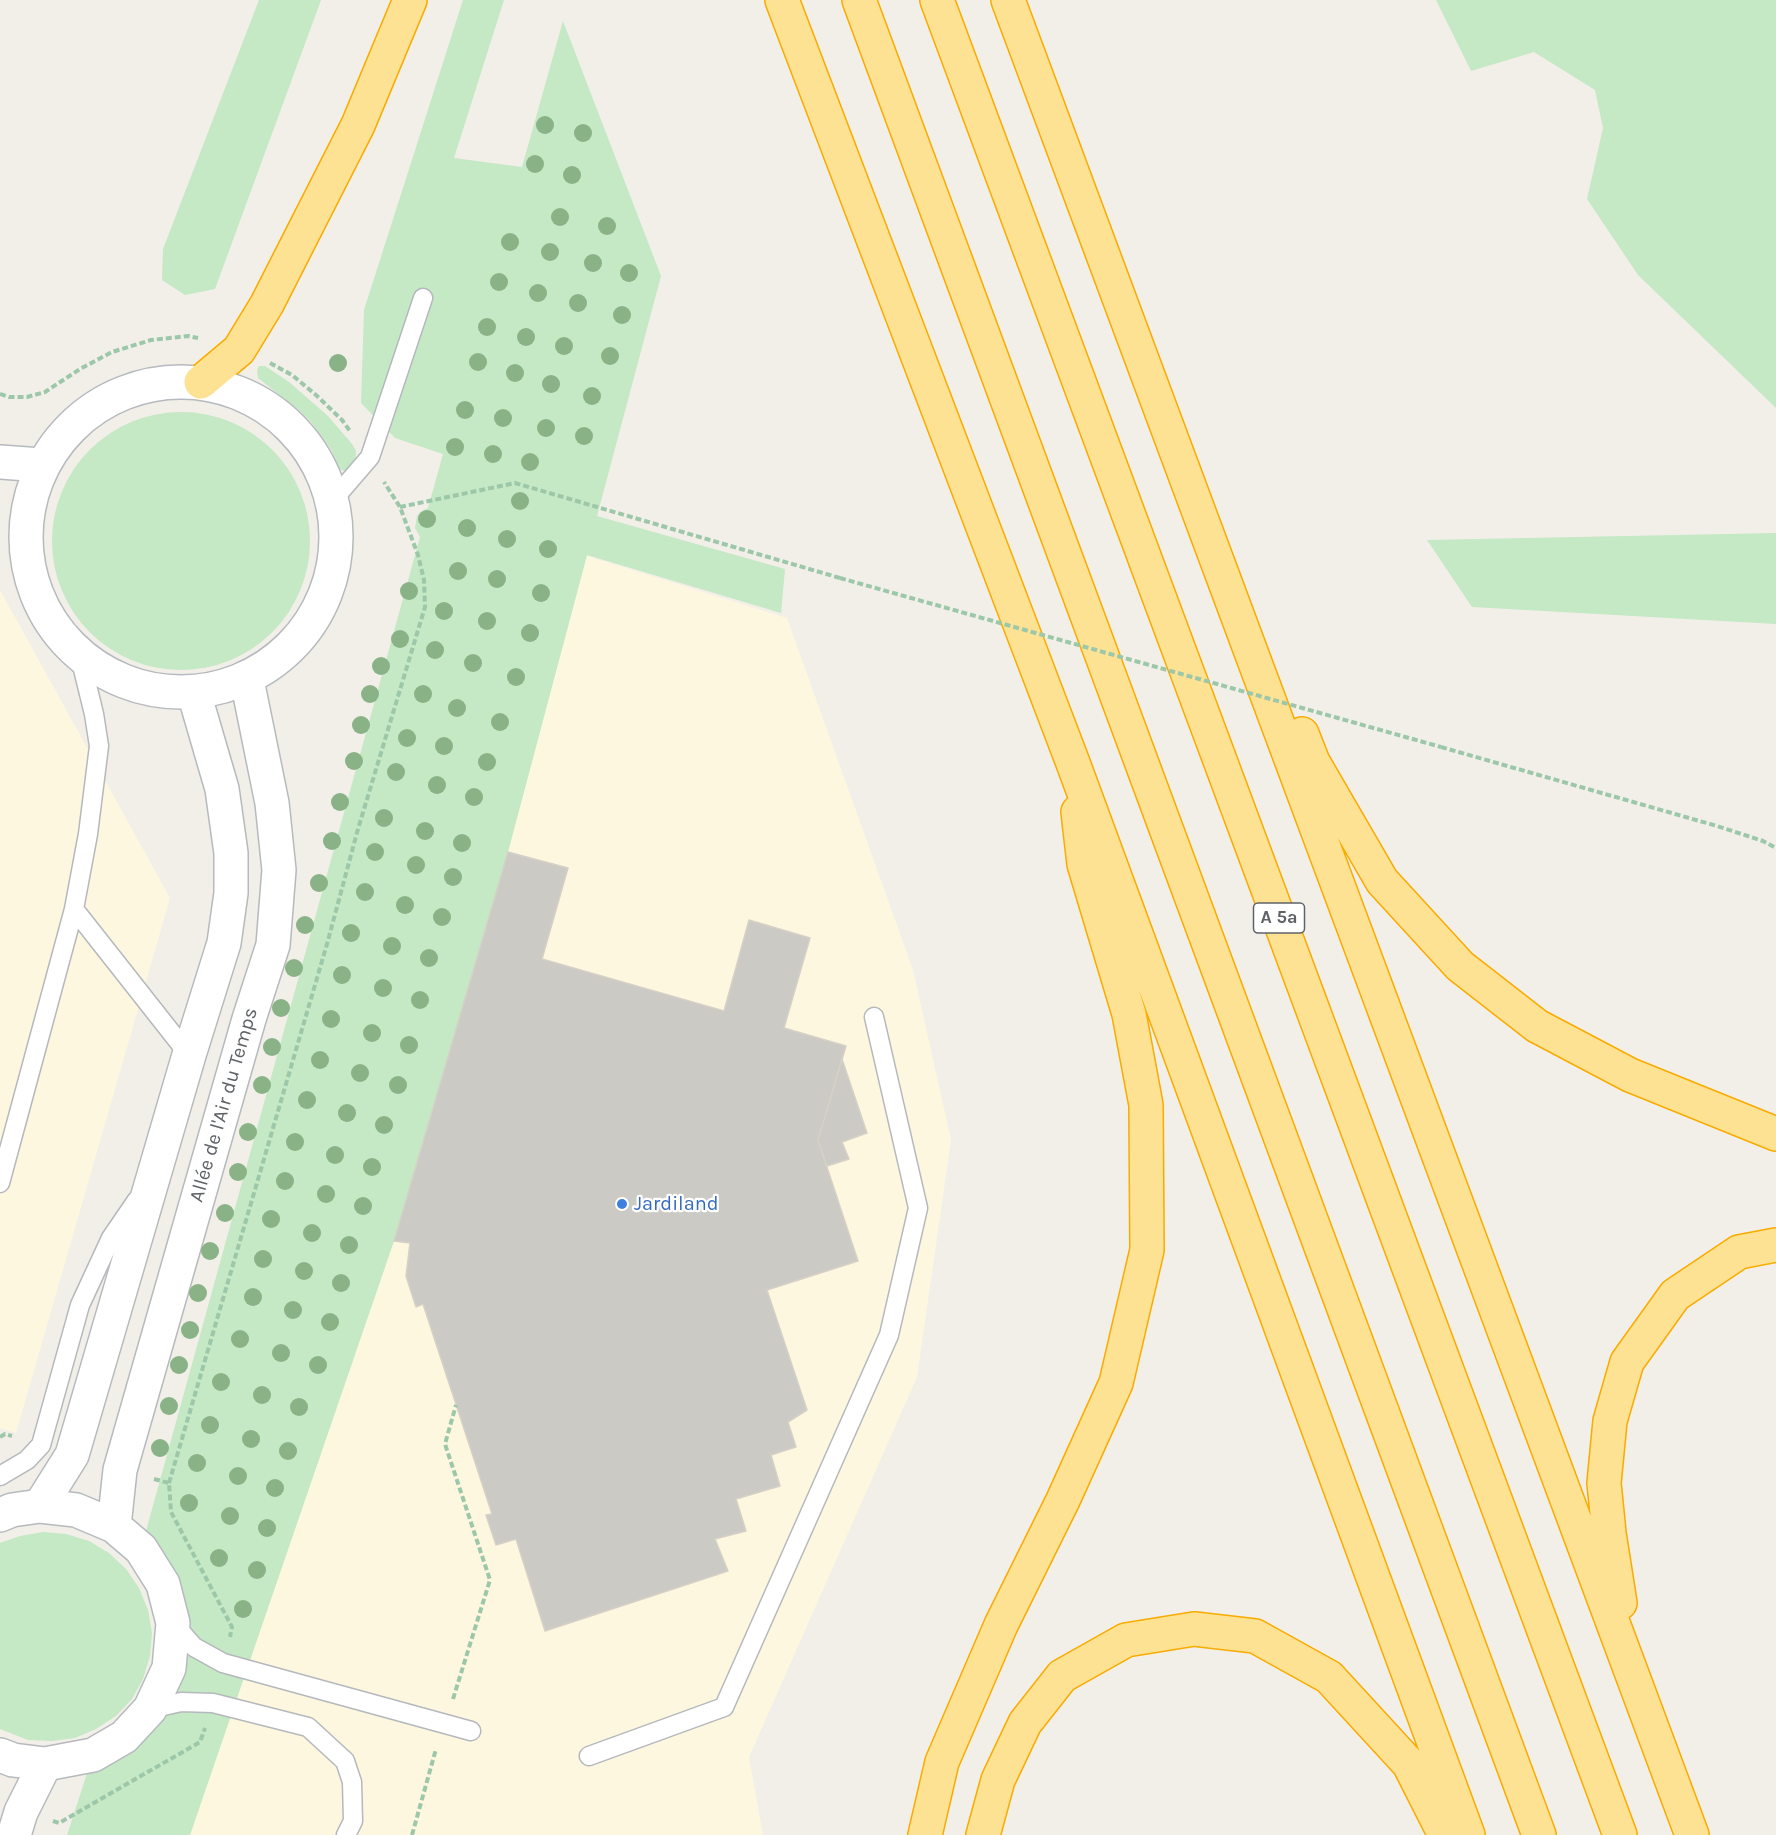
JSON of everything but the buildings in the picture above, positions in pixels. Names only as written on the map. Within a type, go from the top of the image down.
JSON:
[{"type":"highway","points":[[201,382],[238,350],[267,304],[358,125],[410,0]]},
{"type":"highway","points":[[782,0],[1073,763],[1468,1835]]},
{"type":"highway","points":[[859,0],[1539,1835]]},
{"type":"highway","name":"A 5a","points":[[937,0],[1620,1835]]},
{"type":"highway","points":[[1008,0],[1692,1835]]},
{"type":"highway","points":[[1250,652],[1293,710],[1313,762],[1382,881],[1460,966],[1537,1026],[1630,1075],[1776,1134]]},
{"type":"highway","points":[[925,1835],[942,1762],[1001,1625],[1063,1500],[1116,1383],[1147,1250],[1146,1105],[1129,1014],[1084,864],[1073,763]]},
{"type":"highway","points":[[1627,1662],[1604,1482],[1610,1421],[1627,1362],[1676,1295],[1740,1252],[1776,1245]]},
{"type":"highway","points":[[983,1835],[998,1780],[1025,1723],[1062,1676],[1126,1640],[1194,1629],[1255,1636],[1329,1677],[1409,1764],[1445,1835]]},
{"type":"street","points":[[201,382],[246,395],[285,421],[315,457],[333,500],[337,554],[322,605],[291,649],[247,680],[194,693],[134,686],[80,657],[48,620],[29,576],[12,522],[41,465],[69,427],[108,399],[153,383],[201,382]]},
{"type":"street","points":[[0,462],[41,465]]},
{"type":"street","name":"Allée de l'Air du Temps","points":[[114,1526],[120,1470],[249,1018],[273,945],[279,870],[272,803],[247,680]]},
{"type":"street","points":[[40,1506],[72,1455],[224,943],[231,893],[231,853],[222,789],[194,693]]},
{"type":"street","points":[[0,1515],[12,1510],[40,1506],[76,1509],[114,1526],[141,1549],[163,1584],[173,1623],[169,1668],[150,1709],[124,1737],[93,1755],[45,1764],[13,1761],[0,1755]]},
{"type":"street","points":[[14,1835],[21,1812],[45,1764]]},
{"type":"lane","points":[[333,500],[370,457],[423,298]]},
{"type":"lane","points":[[0,1183],[74,909],[88,834],[99,746],[80,657]]},
{"type":"lane","points":[[74,909],[189,1055]]},
{"type":"lane","points":[[589,1756],[724,1707],[889,1335],[918,1208],[874,1017]]},
{"type":"lane","points":[[0,1476],[27,1460],[40,1445],[80,1305],[111,1238],[157,1171]]},
{"type":"lane","points":[[173,1623],[194,1647],[223,1663],[471,1731]]},
{"type":"lane","points":[[150,1709],[181,1702],[213,1703],[308,1727],[345,1761],[352,1782],[353,1821],[346,1835]]},
{"type":"path","points":[[0,394],[9,397]]},
{"type":"path","points":[[169,1483],[425,608],[424,580],[418,555],[400,507],[515,483],[840,578],[1717,826],[1776,848]]},
{"type":"path","points":[[412,1835],[444,1723],[458,1686],[490,1581],[445,1444],[456,1405]]},
{"type":"shaded area","points":[[587,556],[787,618],[913,970],[951,1140],[917,1377],[749,1757],[763,1835],[190,1835],[394,1241],[508,852]]},
{"type":"shaded area","points":[[0,590],[170,898],[16,1433],[0,1428]]},
{"type":"green space","points":[[259,0],[321,0],[215,289],[185,295],[162,280],[163,249]]},
{"type":"green space","points":[[463,0],[504,0],[454,158],[522,167],[563,21],[661,276],[597,516],[785,569],[781,613],[587,555],[508,852],[394,1241],[190,1835],[67,1835],[93,1755],[169,1668],[141,1549],[420,537],[415,528],[417,516],[428,508],[443,454],[395,438],[361,403],[364,310]]},
{"type":"green space","points":[[1436,0],[1776,0],[1776,408],[1638,275],[1587,199],[1603,128],[1595,90],[1534,52],[1471,71]]},
{"type":"green space","points":[[259,366],[265,366],[289,382],[328,416],[356,451],[355,466],[347,472],[339,469],[332,451],[312,423],[258,378]]},
{"type":"green space","points":[[168,412],[194,412],[219,417],[242,427],[263,441],[281,459],[295,480],[305,503],[310,541],[305,579],[295,602],[281,623],[263,641],[242,655],[219,665],[194,670],[168,670],[143,665],[120,655],[99,641],[81,623],[67,602],[57,579],[52,554],[52,528],[57,503],[67,480],[81,459],[99,441],[120,427],[143,417]]},
{"type":"green space","points":[[1776,533],[1776,624],[1472,607],[1427,540]]},
{"type":"green space","points":[[43,1532],[66,1534],[89,1541],[109,1553],[126,1569],[139,1588],[148,1610],[152,1633],[150,1656],[143,1679],[132,1699],[116,1716],[96,1729],[75,1738],[52,1741],[28,1740],[0,1729],[0,1543],[20,1536]]},
{"type":"place","name":"Jardiland","points":[[622,1204]]}]
